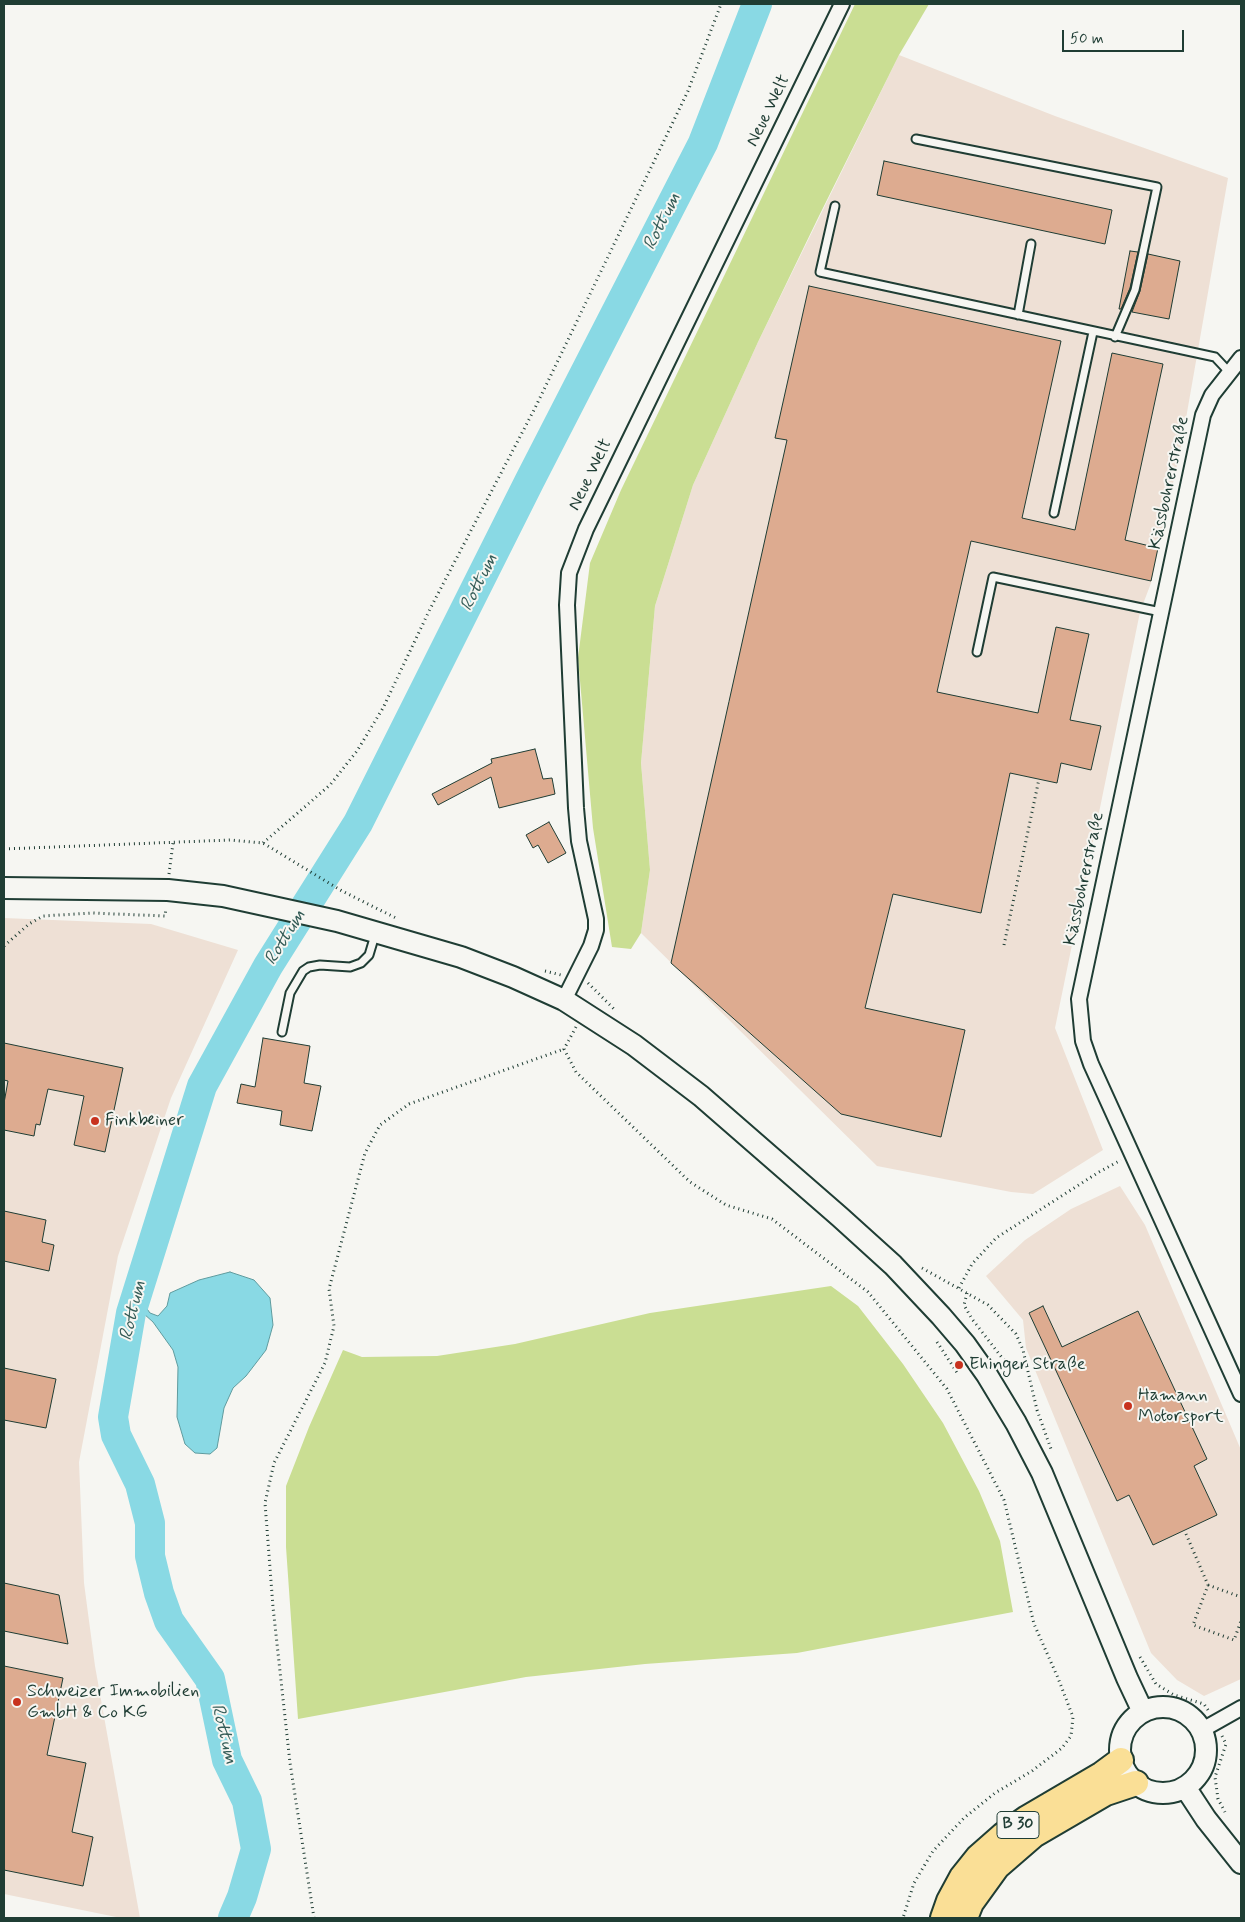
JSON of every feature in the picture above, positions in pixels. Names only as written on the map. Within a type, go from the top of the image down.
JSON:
[{"type":"highway","name":"B 30","points":[[943,1918],[949,1901],[962,1878],[978,1856],[1027,1818],[1102,1774],[1121,1760]]},
{"type":"highway","points":[[965,1918],[971,1903],[997,1867],[1034,1836],[1106,1793],[1136,1783]]},
{"type":"main road","points":[[4,888],[168,890],[223,896],[336,921],[461,957],[513,977],[564,1000],[634,1045],[701,1096],[840,1217],[893,1265],[965,1344],[987,1375],[1016,1423],[1042,1473],[1127,1678],[1143,1712]]},
{"type":"main road","points":[[1165,1707],[1176,1709],[1186,1713],[1202,1730],[1206,1746],[1204,1762],[1196,1776],[1185,1786],[1165,1792],[1150,1790],[1136,1783],[1125,1769],[1121,1760],[1121,1743],[1126,1727],[1143,1712],[1165,1707]]},
{"type":"main road","points":[[1185,1786],[1206,1819],[1241,1863]]},
{"type":"street","name":"Neue Welt","points":[[564,1000],[576,979],[596,930],[596,920],[579,841],[576,808],[567,605],[569,574],[586,529],[842,4]]},
{"type":"street","name":"Kässbohrerstraße","points":[[1241,358],[1212,395],[1203,415],[1079,999],[1083,1041],[1090,1064],[1241,1394]]},
{"type":"street","points":[[1202,1730],[1241,1708]]},
{"type":"lane","points":[[916,139],[1157,187],[1135,290],[1115,337]]},
{"type":"lane","points":[[835,206],[820,272],[1215,357],[1230,373]]},
{"type":"lane","points":[[1018,315],[1031,244]]},
{"type":"lane","points":[[1054,513],[1093,332]]},
{"type":"lane","points":[[977,652],[993,577],[1161,612]]},
{"type":"lane","points":[[282,1032],[290,993],[303,971],[309,967],[320,965],[350,967],[361,964],[369,955],[376,932]]},
{"type":"path","points":[[263,843],[330,785],[357,751],[383,708],[430,609],[536,408],[688,91],[721,4]]},
{"type":"path","points":[[1004,944],[1039,779]]},
{"type":"path","points":[[4,849],[230,840],[263,843],[342,891],[402,920]]},
{"type":"path","points":[[4,946],[29,924],[43,916],[92,913],[165,916],[173,843]]},
{"type":"path","points":[[539,970],[590,984],[619,1014]]},
{"type":"path","points":[[314,1918],[290,1764],[273,1607],[265,1503],[274,1463],[325,1363],[334,1326],[329,1289],[365,1153],[380,1125],[409,1104],[564,1049],[585,1012]]},
{"type":"path","points":[[564,1049],[576,1072],[690,1182],[726,1205],[772,1219],[868,1292],[946,1389],[1004,1500],[1034,1624],[1073,1717],[1071,1736],[1062,1748],[1032,1771],[995,1793],[964,1818],[933,1851],[914,1883],[903,1918]]},
{"type":"path","points":[[959,1288],[972,1264],[996,1238],[1099,1172],[1131,1154]]},
{"type":"path","points":[[915,1262],[922,1268],[988,1305],[1016,1334],[1028,1365],[1037,1410],[1054,1457]]},
{"type":"path","points":[[967,1293],[964,1305],[972,1319],[1003,1360],[1013,1365],[1028,1365]]},
{"type":"path","points":[[1186,1534],[1208,1585],[1193,1625],[1234,1640],[1241,1621]]},
{"type":"path","points":[[1208,1585],[1241,1597]]},
{"type":"path","points":[[1138,1655],[1156,1684],[1174,1695],[1204,1704]]},
{"type":"path","points":[[1226,1744],[1215,1777],[1218,1799],[1229,1819]]},
{"type":"shaded area","points":[[899,55],[1055,116],[1228,178],[1181,447],[1151,583],[1140,612],[1055,1028],[1103,1150],[1033,1194],[1011,1192],[877,1166],[641,933],[650,870],[641,763],[655,606],[693,485],[758,342]]},
{"type":"shaded area","points":[[4,918],[151,924],[238,950],[171,1098],[118,1256],[79,1462],[84,1583],[95,1666],[140,1918],[121,1918],[4,1894]]},
{"type":"shaded area","name":"Hamann Motorsport","points":[[1120,1186],[1145,1225],[1241,1450],[1241,1679],[1204,1696],[1177,1680],[1151,1653],[1026,1348],[1023,1320],[986,1276],[1025,1240],[1071,1209]]},
{"type":"green space","points":[[855,4],[929,4],[899,55],[818,218],[758,342],[693,485],[655,606],[641,763],[650,870],[641,933],[631,949],[612,947],[593,828],[578,658],[590,563],[621,490]]},
{"type":"green space","points":[[831,1286],[858,1306],[903,1364],[943,1423],[979,1491],[1000,1541],[1013,1612],[797,1653],[645,1664],[526,1677],[298,1719],[286,1547],[286,1486],[309,1427],[343,1350],[362,1357],[437,1356],[515,1344],[650,1313]]},
{"type":"water","points":[[230,1272],[254,1280],[270,1298],[273,1325],[266,1350],[246,1376],[233,1388],[224,1408],[217,1448],[210,1454],[195,1453],[185,1444],[177,1417],[178,1367],[173,1350],[153,1322],[134,1305],[137,1295],[150,1313],[158,1316],[167,1306],[170,1293],[199,1280]]},
{"type":"building","points":[[884,161],[1112,210],[1105,244],[877,195]]},
{"type":"building","points":[[1130,251],[1138,252],[1130,288],[1121,309],[1119,309]]},
{"type":"building","points":[[1148,254],[1180,261],[1169,319],[1132,312],[1140,291]]},
{"type":"building","points":[[809,286],[1061,341],[1022,518],[1075,530],[1112,353],[1163,364],[1125,540],[1158,548],[1151,581],[971,541],[937,692],[1038,713],[1056,627],[1089,634],[1070,720],[1101,726],[1091,770],[1061,763],[1057,783],[1010,773],[981,913],[893,894],[865,1008],[965,1030],[941,1137],[841,1114],[671,963],[787,440],[775,438]]},
{"type":"building","points":[[535,749],[543,779],[552,778],[555,794],[499,808],[491,777],[438,805],[432,794],[492,763],[491,759]]},
{"type":"building","points":[[549,822],[566,853],[548,863],[538,845],[533,848],[526,835]]},
{"type":"building","points":[[263,1038],[310,1046],[304,1083],[321,1086],[312,1131],[280,1125],[282,1111],[237,1103],[241,1084],[255,1087]]},
{"type":"building","name":"Finkbeiner","points":[[4,1043],[123,1068],[105,1152],[74,1145],[84,1096],[48,1089],[40,1125],[36,1124],[34,1136],[4,1130],[4,1103],[8,1081],[4,1080]]},
{"type":"building","points":[[4,1211],[46,1220],[42,1242],[54,1245],[49,1271],[4,1261]]},
{"type":"building","name":"Hamann Motorsport","points":[[1043,1306],[1062,1347],[1138,1311],[1207,1459],[1194,1466],[1217,1515],[1153,1545],[1129,1495],[1117,1501],[1029,1313]]},
{"type":"building","points":[[4,1368],[56,1379],[46,1428],[4,1420]]},
{"type":"building","points":[[4,1583],[59,1595],[68,1644],[4,1631]]},
{"type":"building","points":[[4,1666],[63,1678],[47,1755],[86,1763],[72,1832],[93,1837],[83,1886],[4,1870]]},
{"type":"waterway","name":"Rottum","points":[[233,1918],[242,1897],[256,1849],[247,1801],[227,1760],[210,1679],[169,1621],[159,1593],[150,1556],[150,1523],[140,1484],[116,1435],[113,1417],[131,1313],[202,1086],[268,966],[358,823],[530,480],[703,143],[757,4]]},
{"type":"place","name":"Finkbeiner","points":[[95,1121]]},
{"type":"place","name":"Ehinger Straße","points":[[959,1365]]},
{"type":"place","name":"Hamann Motorsport","points":[[1128,1406]]},
{"type":"place","name":"Schweizer Immobilien GmbH & Co KG","points":[[17,1702]]}]
